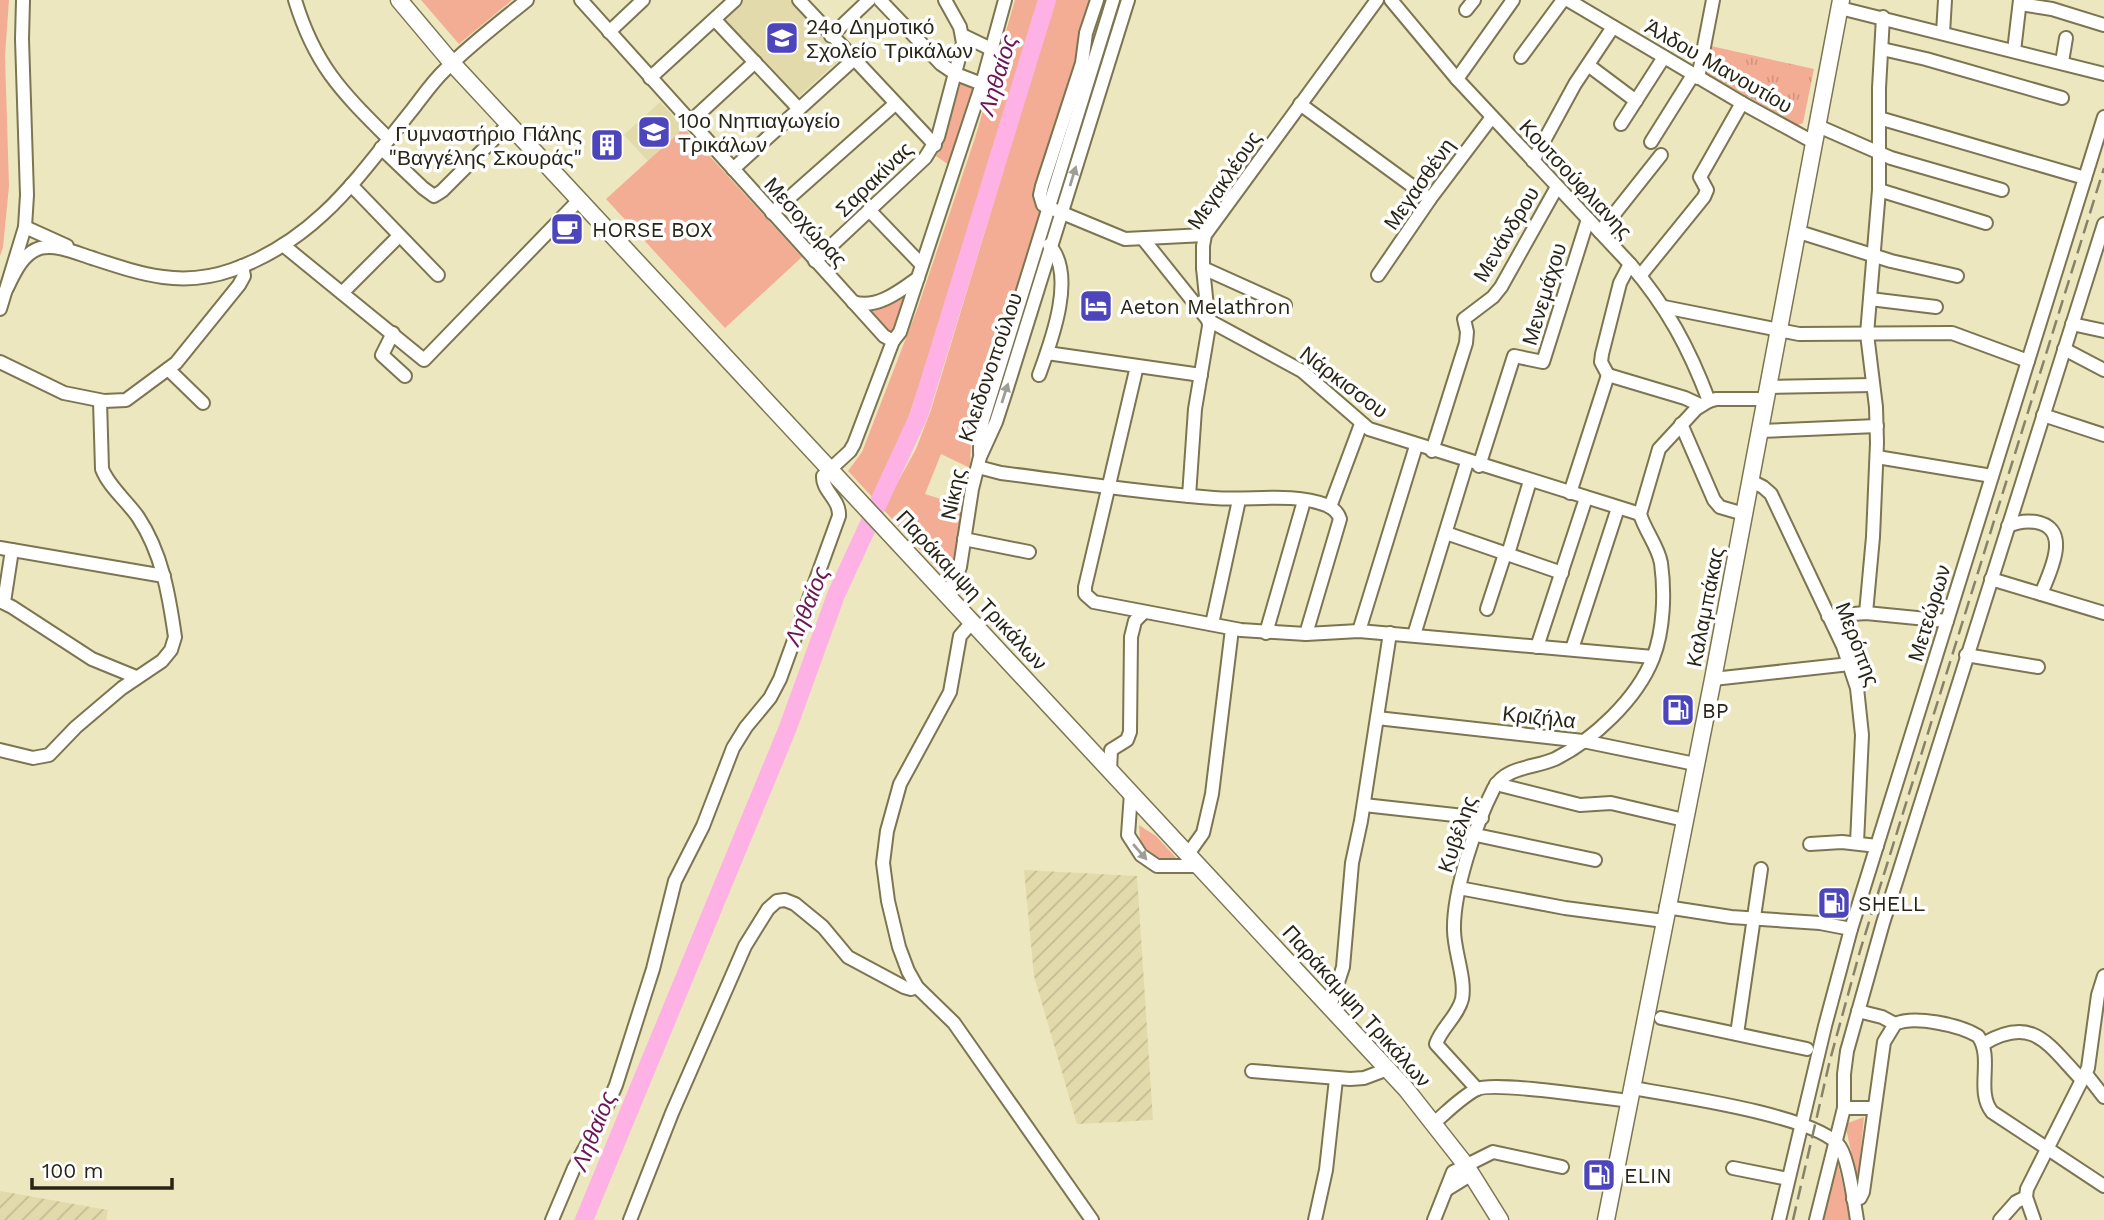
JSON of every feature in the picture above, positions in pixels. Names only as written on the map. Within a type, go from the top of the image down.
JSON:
[{"type":"main road","name":"Παράκαμψη Τρικάλων","points":[[399,0],[452,63],[1388,1069],[1434,1123],[1468,1169],[1500,1220]]},
{"type":"main road","name":"Καλαμπάκας","points":[[1606,1220],[1713,679],[1841,4]]},
{"type":"street","points":[[0,306],[25,227],[23,0]]},
{"type":"street","points":[[295,0],[313,48],[326,71],[423,188],[434,196],[510,123]]},
{"type":"street","points":[[7,288],[17,268],[31,253],[39,249],[58,248],[158,278],[184,279],[229,271],[283,245],[317,222],[452,63],[527,0]]},
{"type":"street","name":"Μεσοχώρας","points":[[580,0],[885,338],[893,341]]},
{"type":"street","points":[[609,32],[643,0]]},
{"type":"street","points":[[650,78],[735,0]]},
{"type":"street","points":[[799,0],[935,145]]},
{"type":"street","points":[[831,36],[869,0]]},
{"type":"street","points":[[880,0],[930,55],[956,74],[982,84]]},
{"type":"street","points":[[945,0],[962,35],[991,49]]},
{"type":"street","points":[[552,1220],[574,1168],[616,1085],[653,969],[668,900],[678,873],[703,826],[733,748],[776,688],[788,659],[839,516],[837,503],[822,480],[835,474],[859,435],[893,341],[901,330],[982,84],[1005,0]]},
{"type":"street","points":[[1088,62],[1086,33],[1097,0]]},
{"type":"street","name":"Κλειδονοπούλου","points":[[1056,211],[1088,62],[1114,0]]},
{"type":"street","name":"Κλειδονοπούλου","points":[[979,462],[1000,410],[1045,244],[1128,0]]},
{"type":"street","name":"Μεγακλέους","points":[[1189,496],[1194,419],[1208,339],[1203,268],[1205,236],[1377,0]]},
{"type":"street","name":"Κουτσούφλιανης","points":[[1391,0],[1457,79],[1640,276],[1664,307],[1691,355],[1705,403]]},
{"type":"street","points":[[1457,79],[1513,0]]},
{"type":"street","points":[[1521,57],[1565,0]]},
{"type":"street","name":"Άλδου Μανουτίου","points":[[1565,0],[1815,143]]},
{"type":"street","points":[[1651,142],[1696,76],[1713,0]]},
{"type":"street","points":[[1943,33],[1945,0]]},
{"type":"street","points":[[2014,51],[2020,2],[2104,25]]},
{"type":"street","points":[[1841,4],[2104,74]]},
{"type":"street","points":[[1866,613],[1877,457],[1877,426],[1867,334],[1879,190],[1883,17]]},
{"type":"street","points":[[715,20],[799,109]]},
{"type":"street","points":[[1533,161],[1613,27]]},
{"type":"street","name":"Σαρακίνας","points":[[815,261],[925,158],[935,145],[956,74],[962,35]]},
{"type":"street","points":[[2062,62],[2066,38]]},
{"type":"street","points":[[1882,49],[2062,98]]},
{"type":"street","points":[[1621,124],[1664,57]]},
{"type":"street","points":[[733,169],[853,60]]},
{"type":"street","points":[[690,122],[755,62]]},
{"type":"street","points":[[1588,65],[1636,101]]},
{"type":"street","points":[[1640,276],[1704,197],[1707,190],[1700,177],[1742,103]]},
{"type":"street","points":[[772,213],[895,104]]},
{"type":"street","points":[[1300,104],[1430,199]]},
{"type":"street","name":"Μεγασθένη","points":[[1378,275],[1430,199],[1492,117]]},
{"type":"street","name":"Μετεώρων","points":[[1779,1220],[1850,929],[2104,117]]},
{"type":"street","points":[[1879,118],[2085,178]]},
{"type":"street","points":[[1818,126],[1901,161],[2002,190]]},
{"type":"street","points":[[1600,232],[1661,155]]},
{"type":"street","points":[[351,185],[438,275]]},
{"type":"street","name":"Μενάνδρου","points":[[1432,451],[1465,343],[1467,332],[1464,319],[1493,297],[1501,287],[1557,187]]},
{"type":"street","points":[[1879,190],[1986,223]]},
{"type":"street","points":[[283,245],[424,360],[580,199]]},
{"type":"street","points":[[869,210],[922,265]]},
{"type":"street","points":[[1056,211],[1125,239],[1205,236]]},
{"type":"street","name":"Μενεμάχου","points":[[1473,463],[1514,356],[1543,362],[1588,219]]},
{"type":"street","points":[[1816,1220],[1844,1108],[1844,1068],[1858,1011],[1966,655],[2104,224]]},
{"type":"street","points":[[25,227],[103,262]]},
{"type":"street","points":[[1798,232],[1957,276]]},
{"type":"street","points":[[343,292],[399,236]]},
{"type":"street","name":"Νάρκισσου","points":[[1144,240],[1208,320],[1302,371],[1361,424],[1375,432],[1640,514]]},
{"type":"street","points":[[1038,374],[1047,353],[1062,290],[1055,253],[1045,244]]},
{"type":"street","points":[[1630,264],[1620,283],[1602,354],[1601,362],[1608,375],[1705,403],[1768,393],[1873,385]]},
{"type":"street","points":[[0,362],[22,371],[56,391],[100,401],[131,398],[184,355],[239,285],[244,276],[242,266]]},
{"type":"street","points":[[1203,268],[1284,305]]},
{"type":"street","points":[[852,302],[863,305],[887,298],[918,278]]},
{"type":"street","points":[[1871,299],[1936,307]]},
{"type":"street","points":[[1664,307],[1799,334],[1952,333],[2028,361]]},
{"type":"street","points":[[2072,324],[2104,331]]},
{"type":"street","points":[[393,333],[382,355],[405,376]]},
{"type":"street","points":[[2064,349],[2104,370]]},
{"type":"street","points":[[1047,353],[1200,375]]},
{"type":"street","points":[[1137,366],[1084,587],[1086,594],[1094,602],[1266,633],[1359,631],[1653,657]]},
{"type":"street","points":[[167,369],[203,403]]},
{"type":"street","points":[[1570,493],[1608,375]]},
{"type":"street","points":[[0,750],[33,758],[48,755],[76,727],[136,677],[162,661],[174,643],[164,576],[154,545],[129,504],[107,479],[102,469],[100,401]]},
{"type":"street","points":[[1640,514],[1657,453],[1681,424],[1705,403]]},
{"type":"street","points":[[2043,415],[2104,435]]},
{"type":"street","points":[[1330,507],[1361,424]]},
{"type":"street","points":[[1681,424],[1714,499],[1720,507],[1744,514]]},
{"type":"street","points":[[1760,431],[1877,426]]},
{"type":"street","points":[[1359,631],[1416,446]]},
{"type":"street","points":[[1877,457],[1992,476]]},
{"type":"street","points":[[979,462],[1002,472],[1109,487],[1239,500],[1304,500],[1330,507],[1338,513],[1340,519],[1306,634]]},
{"type":"street","name":"Νίκης","points":[[946,592],[958,573],[967,508],[979,462]]},
{"type":"street","points":[[1414,635],[1446,533],[1473,463]]},
{"type":"street","points":[[1487,610],[1530,481]]},
{"type":"street","name":"Μερόπης","points":[[1751,481],[1771,494],[1850,664],[1862,722],[1857,843]]},
{"type":"street","points":[[1537,646],[1586,498]]},
{"type":"street","points":[[1212,624],[1239,500]]},
{"type":"street","points":[[1266,633],[1304,500]]},
{"type":"street","points":[[1572,649],[1618,508]]},
{"type":"street","name":"Κυβέλης","points":[[1477,1089],[1436,1044],[1462,995],[1454,929],[1459,888],[1496,784],[1512,772],[1550,761],[1583,741],[1618,709],[1644,675],[1653,657],[1662,608],[1661,563],[1640,514]]},
{"type":"street","points":[[2008,526],[2030,521],[2049,527],[2057,538],[2041,594]]},
{"type":"street","points":[[1446,533],[1562,573]]},
{"type":"street","name":"Νίκης","points":[[964,539],[1029,552]]},
{"type":"street","points":[[136,677],[92,659],[2,602],[6,549],[164,576]]},
{"type":"street","points":[[1991,579],[2104,613]]},
{"type":"street","points":[[1110,770],[1111,750],[1127,740],[1130,732],[1131,637],[1135,621],[1144,612]]},
{"type":"street","points":[[1828,616],[1866,613],[1947,621]]},
{"type":"street","points":[[972,621],[960,635],[950,692],[900,784],[884,848],[884,876],[899,947],[917,987],[954,1023],[1092,1220]]},
{"type":"street","points":[[1131,793],[1128,835],[1141,855],[1157,866],[1194,860],[1212,794],[1232,629]]},
{"type":"street","points":[[1330,1007],[1343,967],[1351,873],[1390,634]]},
{"type":"street","points":[[1966,655],[2038,667]]},
{"type":"street","points":[[1713,679],[1850,664]]},
{"type":"street","name":"Κριζήλα","points":[[1377,718],[1583,741],[1695,765]]},
{"type":"street","points":[[1496,784],[1580,805],[1611,803],[1684,820]]},
{"type":"street","points":[[1364,805],[1482,818]]},
{"type":"street","points":[[1476,835],[1595,860]]},
{"type":"street","points":[[1810,844],[1857,843],[1877,846]]},
{"type":"street","points":[[1737,1034],[1761,869]]},
{"type":"street","points":[[1459,888],[1565,908],[1812,922],[1850,929]]},
{"type":"street","points":[[630,1220],[667,1125],[733,971],[772,904],[785,900],[795,904],[823,926],[848,957],[904,987],[917,987]]},
{"type":"street","points":[[2034,1220],[2026,1197],[2028,1186],[2084,1077],[2091,1058],[2098,995],[2104,976]]},
{"type":"street","points":[[1858,1011],[1882,1017],[1895,1024]]},
{"type":"street","points":[[1661,1018],[1807,1049]]},
{"type":"street","points":[[1853,1199],[1860,1198],[1863,1192],[1881,1050],[1886,1035],[1895,1024],[1912,1020],[1934,1023],[1978,1036],[1983,1044],[1988,1108],[2000,1119],[2103,1184]]},
{"type":"street","points":[[1983,1044],[2006,1032],[2030,1033],[2046,1042],[2104,1097]]},
{"type":"street","points":[[1252,1071],[1364,1079],[1388,1069]]},
{"type":"street","points":[[1315,1220],[1326,1170],[1336,1079]]},
{"type":"street","points":[[1434,1123],[1477,1089],[1493,1087],[1630,1095],[1801,1124],[1835,1141],[1843,1152],[1857,1220]]},
{"type":"street","points":[[1844,1108],[1873,1108]]},
{"type":"street","points":[[1434,1220],[1446,1190],[1468,1169],[1493,1152],[1562,1167]]},
{"type":"street","points":[[1733,1168],[1788,1179]]},
{"type":"street","points":[[2000,1220],[2016,1202],[2026,1197]]},
{"type":"shaded area","name":"24ο Δημοτικό Σχολείο Τρικάλων","points":[[743,0],[790,0],[842,57],[796,99],[722,19]]},
{"type":"shaded area","name":"10ο Νηπιαγωγείο Τρικάλων","points":[[660,102],[684,128],[648,161],[624,135]]},
{"type":"shaded area","points":[[1024,870],[1137,876],[1153,1120],[1077,1124],[1034,976]]},
{"type":"shaded area","points":[[0,1191],[108,1210],[106,1220],[0,1220]]},
{"type":"green space","points":[[0,0],[9,0],[5,56],[9,186],[0,256]]},
{"type":"green space","points":[[421,0],[512,0],[459,44]]},
{"type":"green space","points":[[1015,0],[1038,0],[939,327],[894,460],[874,499],[848,471],[862,452],[918,307],[975,138]]},
{"type":"green space","points":[[1055,0],[1094,0],[1081,54],[1034,201],[1042,212],[979,415],[977,391],[972,418],[970,468],[941,454],[925,494],[963,506],[957,562],[952,573],[942,572],[883,509],[916,449],[931,410]]},
{"type":"green space","points":[[1711,46],[1814,69],[1803,123],[1798,125],[1704,72]]},
{"type":"green space","points":[[961,82],[974,87],[949,165],[936,156],[942,147]]},
{"type":"green space","points":[[684,128],[802,257],[725,328],[606,199]]},
{"type":"green space","points":[[905,295],[893,334],[892,334],[871,310]]},
{"type":"green space","points":[[1139,825],[1156,836],[1180,862],[1157,860],[1140,842]]},
{"type":"green space","points":[[1864,1117],[1858,1179],[1857,1179],[1845,1124]]},
{"type":"green space","points":[[1838,1164],[1851,1220],[1821,1220],[1836,1166]]},
{"type":"waterway","name":"Ληθαίος","points":[[584,1220],[787,730],[836,595],[919,415],[1047,0]]},
{"type":"railway","points":[[1793,1220],[1830,1060],[1860,951],[2104,168]]},
{"type":"place","name":"24ο Δημοτικό Σχολείο Τρικάλων","points":[[782,38]]},
{"type":"place","name":"10ο Νηπιαγωγείο Τρικάλων","points":[[654,132]]},
{"type":"place","name":"Γυμναστήριο Πάλης \"Βαγγέλης Σκουράς\"","points":[[607,145]]},
{"type":"place","name":"HORSE BOX","points":[[567,229]]},
{"type":"place","name":"Aeton Melathron","points":[[1096,306]]},
{"type":"place","name":"BP","points":[[1678,710]]},
{"type":"place","name":"SHELL","points":[[1834,903]]},
{"type":"place","name":"ELIN","points":[[1599,1175]]}]
